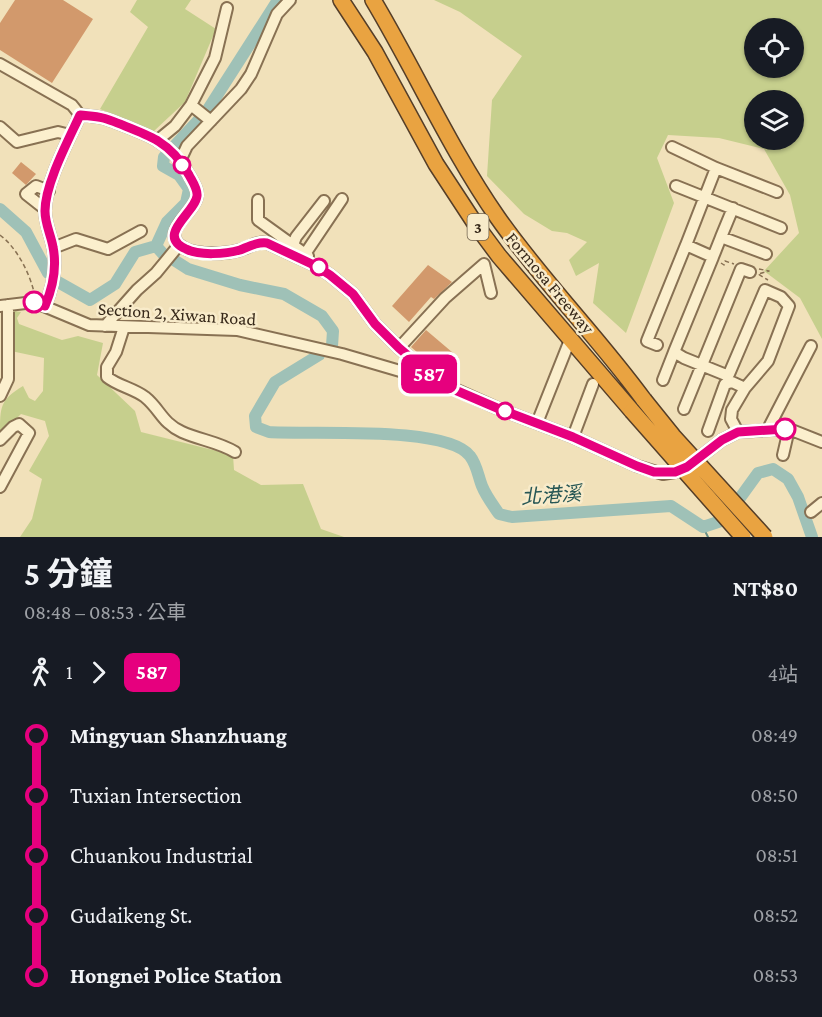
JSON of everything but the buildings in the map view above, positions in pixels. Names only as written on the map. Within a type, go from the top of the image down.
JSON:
[{"type":"highway","name":"Formosa Freeway","points":[[341,0],[375,52],[436,164],[476,225],[632,411],[743,537]]},
{"type":"highway","name":"Formosa Freeway","points":[[376,6],[456,152],[498,218],[552,289],[673,436],[765,537]]},
{"type":"street","points":[[180,161],[187,146],[246,82],[277,14],[290,0]]},
{"type":"street","points":[[158,140],[176,126],[191,105],[214,58],[227,9]]},
{"type":"street","points":[[0,63],[72,105],[80,115],[104,118],[158,140],[180,161],[196,188],[197,196],[194,204],[175,229],[175,237],[179,245],[187,250],[204,253],[230,252],[260,242],[267,243],[316,266]]},
{"type":"street","points":[[191,105],[210,121]]},
{"type":"street","points":[[45,306],[51,292],[55,267],[53,248],[45,221],[45,209],[49,191],[80,115]]},
{"type":"street","points":[[0,127],[17,142],[58,132],[70,135]]},
{"type":"street","points":[[672,147],[716,168],[777,192]]},
{"type":"street","points":[[657,345],[647,341],[716,168]]},
{"type":"street","points":[[45,209],[26,194],[36,186],[49,191]]},
{"type":"street","points":[[676,186],[781,228]]},
{"type":"street","points":[[305,254],[342,199]]},
{"type":"street","points":[[258,200],[258,220],[305,254],[316,266],[353,294],[375,324],[441,384]]},
{"type":"street","points":[[292,245],[324,201]]},
{"type":"street","points":[[663,380],[733,208]]},
{"type":"street","points":[[53,248],[76,239],[108,249],[141,231]]},
{"type":"street","points":[[721,237],[765,254]]},
{"type":"street","points":[[105,326],[137,290],[156,273],[179,245]]},
{"type":"street","points":[[686,245],[712,258]]},
{"type":"street","points":[[399,348],[445,298],[484,264],[491,292]]},
{"type":"street","points":[[684,409],[701,365],[746,271]]},
{"type":"street","points":[[674,352],[701,365],[726,375],[729,374],[765,290],[781,297],[789,306],[768,361],[745,388],[732,410],[731,419],[738,432]]},
{"type":"street","name":"Section 2, Xiwan Road","points":[[4,306],[34,302],[89,325],[237,330],[342,354],[441,384],[573,437],[637,466],[663,474],[687,467],[722,440],[738,432],[789,429],[822,442]]},
{"type":"street","points":[[0,396],[8,379],[4,353],[4,306]]},
{"type":"street","points":[[124,327],[116,352],[107,367],[107,377],[145,397],[156,407],[165,422],[182,432],[224,445],[235,452]]},
{"type":"street","points":[[537,423],[568,345]]},
{"type":"street","points":[[768,429],[811,346]]},
{"type":"street","points":[[708,431],[725,384],[732,382],[745,388]]},
{"type":"street","points":[[573,437],[593,384]]},
{"type":"street","points":[[0,440],[19,424],[29,433],[0,487]]},
{"type":"street","points":[[783,455],[789,429]]},
{"type":"street","points":[[811,512],[822,503]]},
{"type":"path","points":[[0,235],[13,247],[32,282],[34,302]]},
{"type":"path","points":[[712,258],[724,265],[725,261],[746,271],[762,268],[769,271],[758,274],[768,279],[767,285],[771,291]]},
{"type":"green space","points":[[137,0],[191,0],[185,9],[216,29],[185,102],[154,131],[100,109],[148,27],[130,12]]},
{"type":"green space","points":[[434,0],[822,0],[822,339],[800,298],[764,271],[799,233],[790,195],[765,150],[804,150],[804,90],[744,90],[744,144],[719,138],[668,135],[657,158],[674,203],[626,333],[593,303],[599,263],[576,276],[569,260],[587,242],[567,233],[552,231],[524,214],[487,176],[492,100],[522,56],[460,12]]},
{"type":"green space","points":[[14,311],[21,312],[17,318],[19,324],[62,340],[78,336],[103,343],[97,375],[135,411],[141,432],[233,455],[234,470],[261,485],[303,484],[321,529],[344,537],[20,537],[32,519],[42,479],[29,471],[49,436],[45,421],[21,414],[0,435],[1,410],[10,395],[23,386],[29,398],[35,401],[43,391],[44,358],[11,351]]},
{"type":"waterway","points":[[156,246],[167,222],[186,203],[189,189],[179,175],[163,166],[164,157],[207,111],[278,0]]},
{"type":"waterway","name":"北港溪","points":[[0,209],[26,232],[48,273]]},
{"type":"waterway","name":"北港溪","points":[[58,282],[90,300],[115,284],[135,252],[156,246],[164,255]]},
{"type":"waterway","name":"北港溪","points":[[174,260],[188,269],[240,285],[284,294],[322,316],[333,331],[332,346]]},
{"type":"waterway","name":"北港溪","points":[[319,355],[275,382],[255,416],[256,427],[269,432],[407,436],[456,446],[472,459],[484,490],[499,514],[512,517],[671,506],[703,527],[724,520],[758,473],[773,469],[788,479],[798,497],[812,537]]},
{"type":"waterway","points":[[703,527],[708,537]]},
{"type":"bus line","name":"587","points":[[34,302],[45,306],[51,292],[55,267],[53,248],[45,221],[45,209],[54,175],[80,115],[104,118],[158,140],[180,161],[188,174],[196,188],[197,196],[194,204],[175,229],[175,237],[179,245],[187,250],[204,253],[230,252],[260,242],[267,243],[316,266],[353,294],[375,324],[441,384],[573,437],[637,466],[663,474],[687,467],[722,440],[738,432],[785,429]]}]
